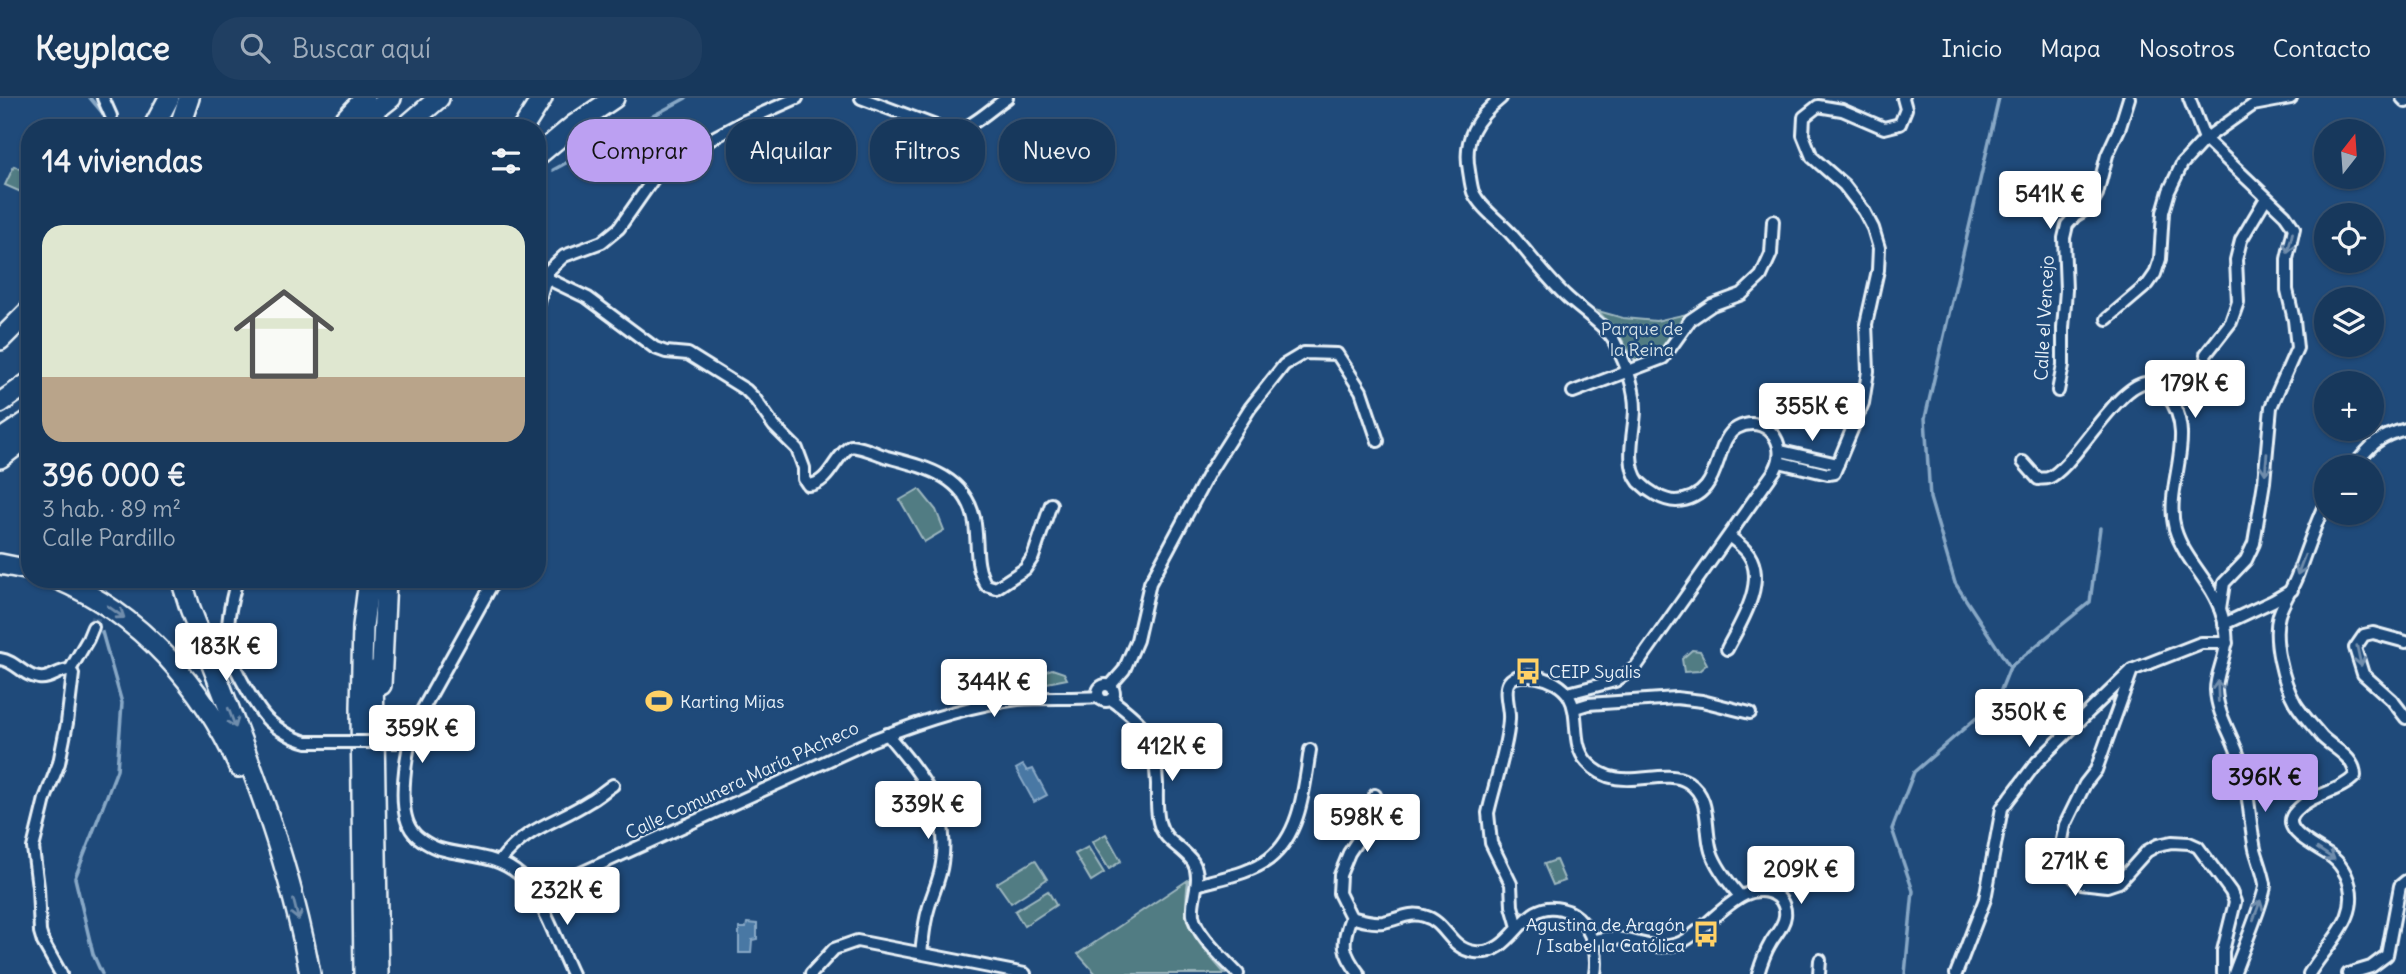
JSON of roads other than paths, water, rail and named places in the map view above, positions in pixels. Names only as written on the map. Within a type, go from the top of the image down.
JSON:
[{"type":"highway","points":[[158,119],[169,98]]},
{"type":"highway","points":[[181,119],[189,98]]},
{"type":"highway","points":[[345,119],[365,98]]},
{"type":"highway","points":[[364,119],[391,98]]},
{"type":"highway","points":[[414,119],[439,98]]},
{"type":"highway","points":[[529,119],[542,98]]},
{"type":"highway","points":[[546,148],[574,125],[614,98]]},
{"type":"highway","points":[[0,340],[21,319]]},
{"type":"highway","points":[[0,403],[21,388]]},
{"type":"highway","points":[[0,440],[21,426]]},
{"type":"highway","points":[[0,458],[21,442]]},
{"type":"highway","points":[[0,564],[21,568]]},
{"type":"highway","points":[[75,588],[123,616],[149,639],[195,691],[232,752],[262,820],[278,847]]},
{"type":"highway","points":[[184,588],[271,817],[310,974]]},
{"type":"highway","points":[[375,717],[381,688],[386,588]]},
{"type":"highway","points":[[368,589],[375,717],[378,974]]},
{"type":"highway","points":[[365,974],[361,707],[363,626],[368,589]]},
{"type":"street","points":[[103,98],[111,116]]},
{"type":"street","points":[[797,98],[722,133],[682,162],[656,175],[619,228],[602,242],[564,256],[548,271],[546,278],[588,298],[655,348],[688,354],[746,390],[774,426],[797,449],[808,485],[817,485],[822,481],[851,446],[932,469],[948,478],[963,493],[974,516],[977,562],[986,586],[996,588],[1025,569],[1033,557],[1051,504]]},
{"type":"street","points":[[861,98],[949,131],[966,127],[1007,98]]},
{"type":"street","points":[[1501,98],[1483,112],[1471,132],[1467,157],[1473,191],[1482,205],[1504,225],[1564,295],[1614,340],[1627,372],[1635,408],[1632,462],[1637,479],[1651,492],[1672,501],[1686,500],[1703,490],[1716,471],[1729,434],[1738,427],[1754,424],[1766,427],[1778,439],[1780,457],[1729,536],[1635,668],[1615,681],[1568,693]]},
{"type":"street","points":[[1780,457],[1836,469],[1863,403],[1868,371],[1866,324],[1878,270],[1879,248],[1873,228],[1844,185],[1812,157],[1803,135],[1804,117],[1818,106],[1842,110],[1884,128],[1900,124],[1906,109],[1903,98]]},
{"type":"street","name":"Calle el Vencejo","points":[[2058,391],[2063,365],[2066,290],[2064,238],[2067,225],[2075,216],[2090,207],[2097,194],[2107,155],[2129,98]]},
{"type":"street","points":[[2189,98],[2205,139],[2285,215],[2294,228],[2287,259],[2287,290],[2297,348],[2271,407],[2264,482],[2254,543],[2246,560],[2224,583],[2220,609]]},
{"type":"street","points":[[2107,319],[2148,284],[2155,274],[2160,259],[2163,212],[2169,191],[2182,164],[2205,139],[2253,105],[2291,98]]},
{"type":"street","points":[[2402,98],[2406,102]]},
{"type":"street","points":[[2206,354],[2231,321],[2238,302],[2236,260],[2241,240],[2266,198]]},
{"type":"street","points":[[1573,391],[1663,358],[1690,320],[1712,305],[1742,293],[1761,276],[1771,254],[1773,221]]},
{"type":"street","points":[[1110,686],[1124,670],[1137,640],[1150,583],[1178,528],[1250,408],[1284,365],[1304,353],[1337,354],[1361,391],[1378,441]]},
{"type":"street","points":[[2023,462],[2038,479],[2050,478],[2112,408],[2134,387],[2144,382],[2153,383],[2162,389],[2172,401],[2181,430],[2173,501],[2176,531],[2220,609],[2224,624],[2227,643],[2216,688],[2221,713],[2241,761],[2255,850],[2266,887],[2234,974]]},
{"type":"street","points":[[2363,455],[2383,435],[2406,429]]},
{"type":"street","points":[[2309,974],[2345,924],[2351,889],[2346,873],[2335,859],[2302,839],[2292,829],[2291,820],[2294,811],[2310,800],[2348,783],[2356,776],[2350,760],[2329,744],[2306,719],[2290,690],[2278,652],[2276,633],[2279,615],[2292,590],[2317,525]]},
{"type":"street","points":[[1727,649],[1754,591],[1750,556],[1729,536]]},
{"type":"street","points":[[235,588],[228,622],[229,651],[238,672],[268,720],[298,740],[307,742],[403,743]]},
{"type":"street","points":[[490,588],[403,743],[405,815],[412,832],[436,848],[488,857],[500,861],[520,876],[535,894],[572,974]]},
{"type":"street","points":[[2224,624],[2292,590]]},
{"type":"street","points":[[70,670],[93,627]]},
{"type":"street","points":[[2406,642],[2373,633],[2364,635],[2355,648],[2363,674],[2406,718]]},
{"type":"street","points":[[1956,974],[1985,899],[2002,808],[2037,762],[2132,670],[2202,643],[2227,643]]},
{"type":"street","points":[[0,659],[9,661],[20,671],[35,678],[44,679],[65,669],[70,670]]},
{"type":"street","points":[[61,974],[40,932],[33,848],[45,799],[64,742],[73,678],[70,670]]},
{"type":"street","points":[[2132,670],[2096,770],[2085,784],[2065,825],[2061,845],[2062,859],[2067,871],[2081,883],[2107,886],[2119,882],[2147,851],[2158,845],[2172,842],[2189,843],[2198,847],[2231,892],[2235,902],[2223,951],[2223,974]]},
{"type":"street","points":[[1518,927],[1512,906],[1511,884],[1491,843],[1488,826],[1488,813],[1509,722],[1506,690],[1515,677],[1550,679],[1568,693],[1575,708],[1576,737],[1580,749],[1594,769],[1623,779],[1679,778],[1695,788],[1706,809],[1708,837],[1715,862],[1739,895]]},
{"type":"street","points":[[1110,686],[1114,692],[1111,699],[1103,701],[1099,697],[1097,692],[1100,687],[1110,686]]},
{"type":"street","name":"Calle Comunera María PAcheco","points":[[535,894],[887,734],[925,721],[996,703],[1020,699],[1099,697]]},
{"type":"street","points":[[1575,708],[1588,704],[1676,698],[1750,712]]},
{"type":"street","points":[[1111,699],[1143,727],[1152,749],[1161,829],[1175,847],[1192,861],[1196,870],[1193,917],[1198,928],[1238,974]]},
{"type":"street","points":[[887,734],[920,773],[931,791],[942,828],[942,864],[927,912],[920,953]]},
{"type":"street","points":[[1197,885],[1235,874],[1268,860],[1284,843],[1297,819],[1310,750]]},
{"type":"street","points":[[500,861],[512,845],[525,835],[591,801],[613,785]]},
{"type":"street","points":[[1375,795],[1370,822],[1349,853],[1340,875],[1339,894],[1351,917],[1368,922],[1384,922],[1414,914],[1428,916],[1440,924],[1448,937],[1461,948],[1475,952],[1490,951],[1504,945],[1528,916],[1543,908],[1557,907],[1571,911],[1582,920],[1589,931],[1595,952],[1595,974]]},
{"type":"street","points":[[2348,974],[2371,967],[2387,955],[2400,886],[2406,881]]},
{"type":"street","points":[[1592,941],[1611,936],[1647,945],[1665,947],[1679,944],[1739,895],[1766,892],[1779,897],[1786,910],[1785,918],[1764,956],[1758,974]]},
{"type":"street","points":[[1351,917],[1343,937],[1346,957],[1359,974]]},
{"type":"street","points":[[811,974],[834,949],[857,942],[1025,974]]},
{"type":"street","points":[[1819,974],[1820,960]]},
{"type":"water","points":[[1023,765],[1027,771],[1033,769],[1047,795],[1034,802],[1016,769]]},
{"type":"water","points":[[747,923],[757,924],[757,939],[752,940],[751,953],[739,953],[739,928],[746,928]]},
{"type":"waterway","points":[[90,98],[105,116]]},
{"type":"waterway","points":[[553,170],[686,98]]},
{"type":"waterway","points":[[1999,98],[1925,418],[1930,498],[1955,583],[2010,667]]},
{"type":"waterway","points":[[1905,974],[1913,891],[1892,829],[1914,772],[1997,700],[2010,667],[2090,602],[2100,528]]},
{"type":"waterway","points":[[102,632],[122,703],[117,770],[75,878],[93,954],[102,974]]},
{"type":"tunnel","points":[[93,627],[103,588]]},
{"type":"place","name":"CEIP Syalis","points":[[1528,671]]},
{"type":"place","name":"Karting Mijas","points":[[659,701]]},
{"type":"place","name":"Agustina de Aragón / Isabel la Católica","points":[[1706,934]]},
{"type":"park label","name":"Parque de la Reina","points":[[1642,338]]}]
